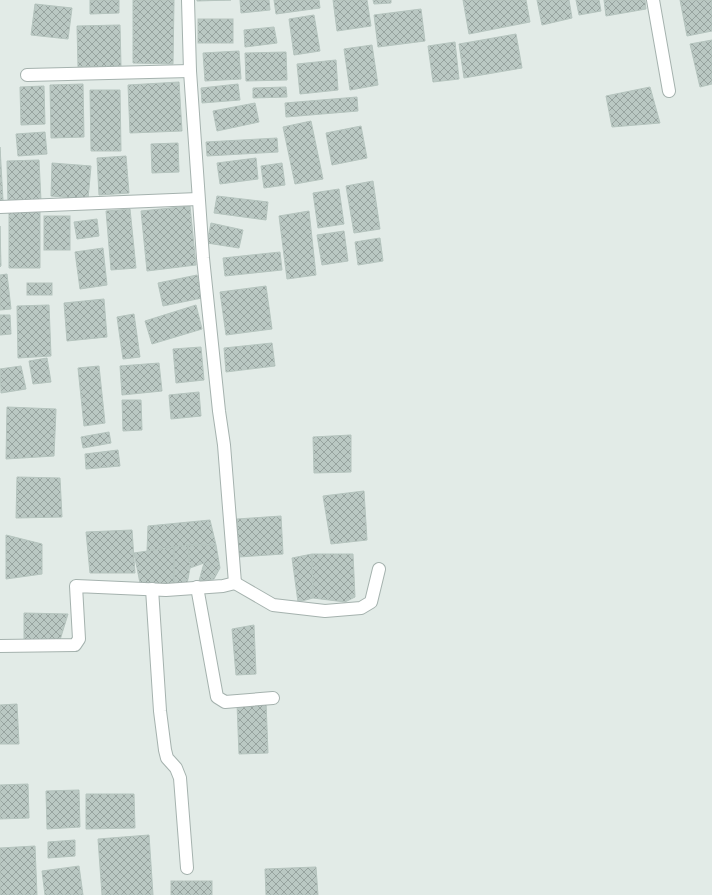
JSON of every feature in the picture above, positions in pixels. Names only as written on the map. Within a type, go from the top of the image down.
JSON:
[{"type":"street","points":[[188,0],[190,71],[198,199],[209,323],[213,345],[224,445],[235,583]]},
{"type":"street","points":[[653,0],[669,91]]},
{"type":"street","points":[[27,75],[190,71]]},
{"type":"street","points":[[0,207],[198,199]]},
{"type":"street","points":[[0,646],[75,645],[79,639],[76,586],[152,589],[198,588],[223,586],[235,583],[273,605],[325,611],[361,608],[371,602],[379,569]]},
{"type":"street","points":[[198,588],[217,697],[225,702],[273,698]]},
{"type":"street","points":[[152,589],[160,711],[167,758],[176,768],[180,778],[187,868]]},
{"type":"building","points":[[90,0],[119,0],[119,13],[90,14]]},
{"type":"building","points":[[133,0],[174,0],[173,64],[133,63]]},
{"type":"building","points":[[197,0],[231,0],[197,1]]},
{"type":"building","points":[[240,0],[269,0],[270,10],[241,13]]},
{"type":"building","points":[[274,0],[319,0],[320,8],[276,14]]},
{"type":"building","points":[[333,0],[367,0],[371,26],[337,31]]},
{"type":"building","points":[[373,0],[391,0],[391,3],[374,4]]},
{"type":"building","points":[[463,0],[526,0],[530,22],[469,34]]},
{"type":"building","points":[[537,0],[569,0],[572,18],[542,25]]},
{"type":"building","points":[[576,0],[599,0],[601,11],[579,15]]},
{"type":"building","points":[[604,0],[645,0],[646,9],[606,16]]},
{"type":"building","points":[[680,0],[712,0],[712,31],[687,36]]},
{"type":"building","points":[[35,4],[72,8],[68,39],[31,35]]},
{"type":"building","points":[[421,9],[425,41],[378,47],[374,15]]},
{"type":"building","points":[[314,15],[320,51],[294,55],[289,19]]},
{"type":"building","points":[[198,19],[233,19],[233,43],[198,43]]},
{"type":"building","points":[[120,25],[121,66],[78,67],[77,26]]},
{"type":"building","points":[[274,27],[277,43],[245,47],[244,30]]},
{"type":"building","points":[[516,34],[522,68],[464,78],[459,44]]},
{"type":"building","points":[[712,40],[712,84],[700,87],[690,44]]},
{"type":"building","points":[[455,42],[459,79],[433,82],[428,46]]},
{"type":"building","points":[[372,45],[378,85],[350,90],[344,49]]},
{"type":"building","points":[[239,51],[241,79],[205,81],[203,53]]},
{"type":"building","points":[[286,52],[287,80],[246,81],[245,53]]},
{"type":"building","points":[[336,60],[338,90],[300,94],[297,64]]},
{"type":"building","points":[[179,82],[182,131],[130,133],[128,85]]},
{"type":"building","points":[[83,84],[84,137],[51,138],[50,85]]},
{"type":"building","points":[[238,84],[240,100],[202,103],[201,88]]},
{"type":"building","points":[[44,86],[45,124],[21,125],[20,87]]},
{"type":"building","points":[[286,87],[287,97],[253,98],[253,88]]},
{"type":"building","points":[[650,87],[660,123],[612,127],[606,96]]},
{"type":"building","points":[[90,90],[120,90],[121,151],[91,151]]},
{"type":"building","points":[[357,97],[358,111],[286,117],[285,103]]},
{"type":"building","points":[[255,103],[259,122],[217,131],[213,111]]},
{"type":"building","points":[[311,121],[323,179],[295,184],[283,127]]},
{"type":"building","points":[[361,126],[367,158],[332,165],[326,133]]},
{"type":"building","points":[[45,132],[47,154],[18,156],[16,134]]},
{"type":"building","points":[[277,138],[278,152],[207,156],[206,142]]},
{"type":"building","points":[[178,143],[179,172],[152,173],[151,144]]},
{"type":"building","points":[[0,147],[3,200],[0,200]]},
{"type":"building","points":[[126,156],[129,193],[99,195],[97,158]]},
{"type":"building","points":[[256,158],[258,179],[220,184],[217,163]]},
{"type":"building","points":[[39,160],[41,201],[8,203],[7,161]]},
{"type":"building","points":[[52,163],[91,166],[88,199],[51,196]]},
{"type":"building","points":[[282,163],[285,185],[264,188],[261,166]]},
{"type":"building","points":[[373,181],[380,229],[354,233],[346,186]]},
{"type":"building","points":[[339,189],[344,224],[318,228],[313,193]]},
{"type":"building","points":[[217,196],[268,202],[266,220],[214,213]]},
{"type":"building","points":[[190,206],[196,265],[147,271],[141,211]]},
{"type":"building","points":[[130,209],[136,268],[111,270],[106,211]]},
{"type":"building","points":[[40,210],[40,268],[9,268],[9,211]]},
{"type":"building","points":[[309,211],[316,275],[287,279],[279,216]]},
{"type":"building","points":[[44,216],[70,216],[70,250],[44,250]]},
{"type":"building","points":[[97,219],[99,236],[77,239],[74,222]]},
{"type":"building","points":[[211,223],[243,230],[239,248],[207,243]]},
{"type":"building","points":[[0,226],[1,266],[0,267]]},
{"type":"building","points":[[344,231],[348,261],[322,265],[317,235]]},
{"type":"building","points":[[380,238],[383,261],[358,265],[355,242]]},
{"type":"building","points":[[103,248],[107,285],[80,289],[75,252]]},
{"type":"building","points":[[280,252],[282,270],[225,276],[223,258]]},
{"type":"building","points":[[7,274],[11,309],[0,310],[0,275]]},
{"type":"building","points":[[197,275],[202,298],[163,306],[158,283]]},
{"type":"building","points":[[27,283],[52,283],[52,295],[27,295]]},
{"type":"building","points":[[266,286],[272,329],[226,335],[220,292]]},
{"type":"building","points":[[104,299],[107,337],[67,341],[64,303]]},
{"type":"building","points":[[49,305],[51,356],[18,358],[17,306]]},
{"type":"building","points":[[196,305],[202,329],[152,344],[145,321]]},
{"type":"building","points":[[134,314],[140,357],[123,359],[117,317]]},
{"type":"building","points":[[0,315],[10,315],[11,334],[0,335]]},
{"type":"building","points":[[272,343],[275,366],[226,372],[224,348]]},
{"type":"building","points":[[201,347],[204,380],[176,383],[173,349]]},
{"type":"building","points":[[47,358],[51,382],[33,384],[29,361]]},
{"type":"building","points":[[159,363],[162,391],[122,395],[120,366]]},
{"type":"building","points":[[21,366],[26,389],[1,393],[0,369]]},
{"type":"building","points":[[99,366],[105,423],[84,426],[78,368]]},
{"type":"building","points":[[199,392],[201,416],[171,419],[169,395]]},
{"type":"building","points":[[122,400],[141,400],[142,430],[123,431]]},
{"type":"building","points":[[7,407],[56,409],[54,456],[6,459]]},
{"type":"building","points":[[109,432],[111,443],[83,448],[81,437]]},
{"type":"building","points":[[351,435],[351,472],[314,473],[313,437]]},
{"type":"building","points":[[118,450],[120,466],[86,469],[85,454]]},
{"type":"building","points":[[17,477],[60,478],[62,517],[16,518]]},
{"type":"building","points":[[364,491],[367,540],[331,544],[323,496]]},
{"type":"building","points":[[281,516],[283,554],[239,557],[237,519]]},
{"type":"building","points":[[210,520],[216,545],[188,545],[147,551],[148,526]]},
{"type":"building","points":[[132,530],[135,573],[90,573],[86,532]]},
{"type":"building","points":[[6,535],[42,544],[42,574],[6,579]]},
{"type":"building","points":[[188,545],[190,568],[187,584],[174,585],[174,547]]},
{"type":"building","points":[[188,545],[216,545],[220,568],[214,579],[199,581],[204,563],[190,568]]},
{"type":"building","points":[[174,547],[174,585],[140,583],[134,553]]},
{"type":"building","points":[[312,554],[353,554],[355,597],[345,602],[313,598]]},
{"type":"building","points":[[312,554],[313,598],[298,602],[292,558]]},
{"type":"building","points":[[24,613],[68,614],[60,640],[24,640]]},
{"type":"building","points":[[254,625],[256,674],[236,675],[232,629]]},
{"type":"building","points":[[266,702],[268,753],[239,754],[237,704]]},
{"type":"building","points":[[17,704],[19,744],[0,744],[0,705]]},
{"type":"building","points":[[28,784],[29,818],[0,819],[0,785]]},
{"type":"building","points":[[79,790],[80,827],[47,829],[46,791]]},
{"type":"building","points":[[86,794],[134,794],[135,828],[86,829]]},
{"type":"building","points":[[149,835],[153,895],[102,895],[98,839]]},
{"type":"building","points":[[75,840],[75,856],[48,858],[48,842]]},
{"type":"building","points":[[35,846],[37,895],[0,895],[0,848]]},
{"type":"building","points":[[79,866],[83,895],[45,895],[42,871]]},
{"type":"building","points":[[316,867],[318,895],[266,895],[265,869]]},
{"type":"building","points":[[171,881],[212,881],[212,895],[171,895]]}]
